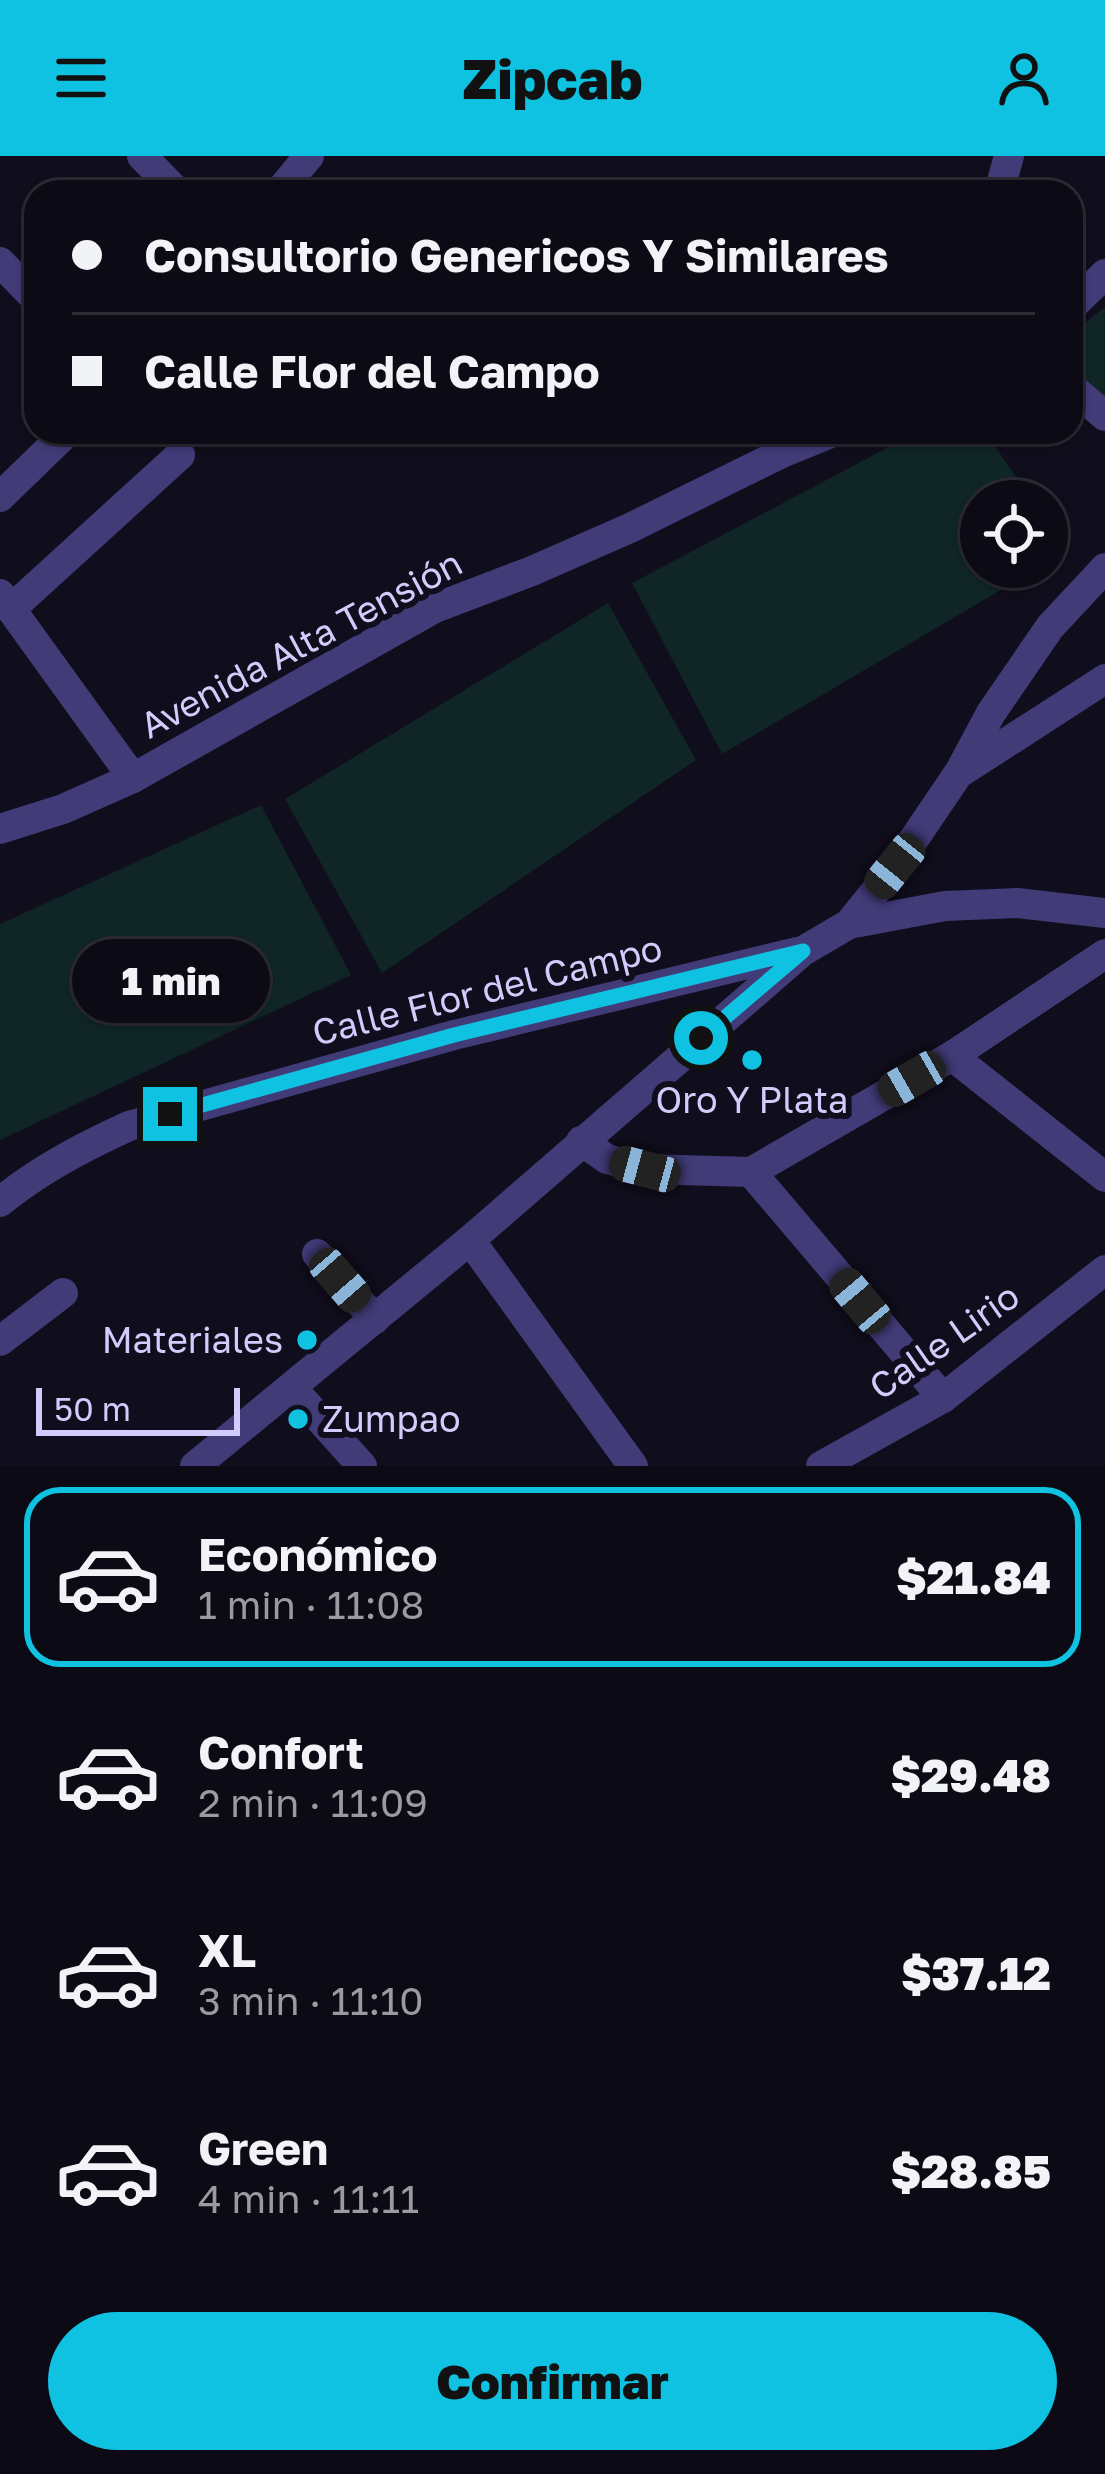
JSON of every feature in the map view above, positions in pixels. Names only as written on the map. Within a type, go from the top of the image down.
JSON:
[{"type":"street","points":[[142,156],[165,180]]},
{"type":"street","points":[[289,180],[309,156]]},
{"type":"street","points":[[0,262],[24,287]]},
{"type":"street","points":[[1083,295],[1105,274]]},
{"type":"street","points":[[0,497],[55,444]]},
{"type":"street","name":"Avenida Alta Tensión","points":[[0,829],[63,809],[133,778],[435,608],[630,528],[804,444]]},
{"type":"street","points":[[133,778],[5,602],[181,455]]},
{"type":"street","points":[[849,924],[958,774],[991,713],[1051,627],[1105,568]]},
{"type":"street","points":[[958,774],[1105,679]]},
{"type":"street","points":[[195,1466],[470,1240],[803,951],[849,924],[945,906],[1017,903],[1105,913]]},
{"type":"street","name":"Calle Flor del Campo","points":[[0,1202],[83,1148],[129,1126],[454,1035],[803,951]]},
{"type":"street","points":[[581,1141],[607,1159],[645,1169],[751,1172],[952,1056],[1105,955]]},
{"type":"street","points":[[952,1056],[1105,1177]]},
{"type":"street","points":[[751,1172],[943,1398]]},
{"type":"street","points":[[470,1240],[633,1466]]},
{"type":"street","points":[[317,1254],[375,1319]]},
{"type":"street","name":"Calle Lirio","points":[[821,1466],[943,1398],[1105,1270]]},
{"type":"street","points":[[0,1341],[63,1293]]},
{"type":"street","points":[[292,1388],[362,1466]]},
{"type":"green space","points":[[1105,307],[1105,398],[1083,380],[1083,324]]},
{"type":"green space","points":[[894,444],[993,444],[1018,480],[960,480],[960,588],[1004,588],[722,754],[632,583]]},
{"type":"green space","points":[[608,603],[696,760],[382,973],[285,799]]},
{"type":"green space","points":[[261,805],[351,975],[0,1140],[0,924]]},
{"type":"place","name":"Oro Y Plata","points":[[752,1060]]},
{"type":"place","name":"Materiales","points":[[307,1340]]},
{"type":"place","name":"Zumpao","points":[[298,1419]]},
{"type":"route","points":[[170,1114],[454,1035],[803,951],[701,1038]]}]
